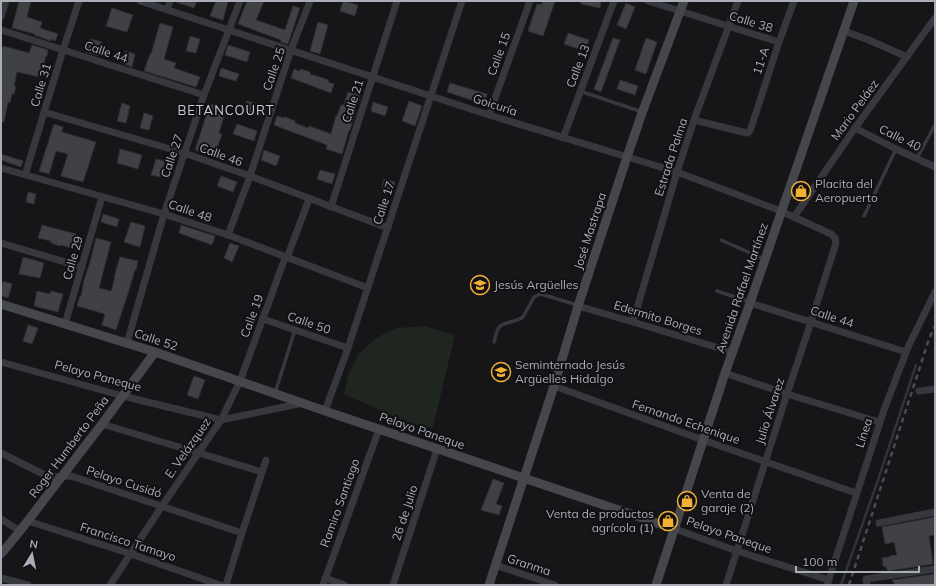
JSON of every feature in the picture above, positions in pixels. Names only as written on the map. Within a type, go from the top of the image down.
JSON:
[{"type":"street","points":[[1,17],[6,1]]},
{"type":"street","name":"Calle 31","points":[[25,175],[79,1]]},
{"type":"street","name":"Goicuría","points":[[140,1],[489,115],[677,172],[782,211],[831,234],[835,238],[836,243]]},
{"type":"street","points":[[166,10],[170,1]]},
{"type":"street","name":"Calle 27","points":[[127,343],[164,214],[184,153],[240,1]]},
{"type":"street","name":"Calle 25","points":[[228,235],[250,176],[291,50],[310,1]]},
{"type":"street","name":"Calle 21","points":[[331,207],[397,1]]},
{"type":"street","name":"Calle 17","points":[[325,411],[348,348],[462,1]]},
{"type":"street","name":"Calle 15","points":[[489,115],[530,1]]},
{"type":"street","name":"Calle 13","points":[[563,138],[614,1]]},
{"type":"street","name":"Calle 38","points":[[648,1],[779,42]]},
{"type":"street","name":"José Mastrapa","points":[[489,585],[627,157],[684,1]]},
{"type":"street","name":"Estrada Palma","points":[[633,322],[677,172],[694,120],[738,1]]},
{"type":"street","name":"11-A","points":[[694,120],[747,133],[749,132],[794,1]]},
{"type":"street","name":"Avenida Rafael Martínez","points":[[656,585],[732,352],[854,1]]},
{"type":"street","name":"Mario Peláez","points":[[794,217],[855,128],[907,57],[933,27],[935,18]]},
{"type":"street","name":"Calle 44","points":[[1,30],[204,96]]},
{"type":"street","points":[[844,31],[869,40],[907,57]]},
{"type":"street","name":"Calle 46","points":[[44,112],[184,153],[388,228]]},
{"type":"street","name":"Calle 40","points":[[855,128],[935,167]]},
{"type":"street","name":"Calle 48","points":[[1,168],[164,214],[228,235],[368,288]]},
{"type":"street","name":"Calle 29","points":[[66,324],[102,197]]},
{"type":"street","name":"Calle 19","points":[[240,381],[309,199]]},
{"type":"street","points":[[1,243],[82,267]]},
{"type":"street","name":"Julio Álvarez","points":[[726,585],[836,243]]},
{"type":"street","name":"Línea","points":[[828,582],[879,422],[906,352],[935,292]]},
{"type":"street","name":"Calle 44","points":[[750,302],[906,352]]},
{"type":"street","name":"Calle 52","points":[[1,304],[155,352],[303,403]]},
{"type":"street","name":"Edermito Borges","points":[[578,306],[732,352]]},
{"type":"street","name":"Calle 50","points":[[263,319],[348,348]]},
{"type":"street","name":"Roger Humberto Peña","points":[[1,554],[102,424],[155,352]]},
{"type":"street","name":"Pelayo Paneque","points":[[1,362],[123,396],[221,420],[303,403],[828,582]]},
{"type":"street","points":[[725,374],[879,422]]},
{"type":"street","name":"E. Velázquez","points":[[110,585],[198,452],[221,420],[240,381]]},
{"type":"street","name":"Fernando Echenique","points":[[554,386],[856,493]]},
{"type":"street","points":[[919,391],[935,389]]},
{"type":"street","points":[[102,424],[262,472]]},
{"type":"street","name":"Ramiro Santiago","points":[[324,582],[378,429]]},
{"type":"street","name":"26 de Julio","points":[[393,585],[437,449]]},
{"type":"street","name":"Pelayo Cusidó","points":[[1,453],[49,477],[70,476],[242,533]]},
{"type":"street","points":[[226,585],[266,460]]},
{"type":"street","points":[[879,523],[935,512]]},
{"type":"street","points":[[1,519],[20,531]]},
{"type":"street","name":"Francisco Tamayo","points":[[28,521],[131,554],[220,585]]},
{"type":"street","name":"Granma","points":[[495,565],[555,585]]},
{"type":"street","points":[[866,582],[935,569]]},
{"type":"street","points":[[1,578],[28,585]]},
{"type":"street","points":[[324,582],[345,585]]},
{"type":"lane","points":[[580,92],[642,113]]},
{"type":"lane","points":[[917,158],[935,125]]},
{"type":"lane","points":[[864,216],[896,149]]},
{"type":"lane","points":[[721,240],[765,260]]},
{"type":"lane","points":[[717,291],[750,302]]},
{"type":"lane","points":[[494,342],[500,326],[503,323],[521,319],[534,297],[540,294],[578,306]]},
{"type":"lane","points":[[275,394],[295,330]]},
{"type":"shaded area","points":[[424,326],[455,335],[433,427],[425,427],[400,419],[344,394],[348,375],[358,354],[378,337],[397,328]]},
{"type":"building","points":[[19,1],[31,1],[27,17],[42,22],[40,28],[58,34],[55,41],[12,28]]},
{"type":"building","points":[[176,1],[197,1],[194,8]]},
{"type":"building","points":[[216,1],[228,1],[223,20],[210,16]]},
{"type":"building","points":[[247,1],[264,1],[256,20],[285,30],[293,6],[300,8],[288,44],[238,24]]},
{"type":"building","points":[[343,1],[358,5],[355,16],[340,11]]},
{"type":"building","points":[[542,1],[555,1],[543,36],[528,31],[537,4],[542,5]]},
{"type":"building","points":[[581,1],[601,1],[600,8],[581,4]]},
{"type":"building","points":[[626,3],[635,7],[626,29],[617,25]]},
{"type":"building","points":[[112,8],[133,15],[127,32],[106,26]]},
{"type":"building","points":[[318,22],[328,25],[320,54],[310,51]]},
{"type":"building","points":[[160,23],[173,27],[164,59],[176,63],[174,68],[200,77],[196,87],[144,71],[151,54]]},
{"type":"building","points":[[568,33],[589,40],[585,51],[564,44]]},
{"type":"building","points":[[190,36],[200,39],[196,53],[186,51]]},
{"type":"building","points":[[613,38],[620,40],[601,92],[594,89]]},
{"type":"building","points":[[646,38],[657,42],[646,74],[635,70]]},
{"type":"building","points":[[91,39],[102,42],[98,56],[86,52]]},
{"type":"building","points":[[32,45],[48,50],[40,77],[17,72],[14,94],[12,94],[10,103],[8,102],[4,122],[1,122],[1,53],[3,46],[29,53]]},
{"type":"building","points":[[228,45],[250,52],[247,62],[225,55]]},
{"type":"building","points":[[125,51],[135,54],[132,67],[122,63]]},
{"type":"building","points":[[221,68],[239,74],[236,81],[219,76]]},
{"type":"building","points":[[294,69],[299,71],[301,69],[310,72],[310,74],[329,80],[328,82],[334,84],[331,93],[291,78]]},
{"type":"building","points":[[620,80],[638,86],[635,95],[617,89]]},
{"type":"building","points":[[450,83],[487,94],[484,104],[447,92]]},
{"type":"building","points":[[348,92],[360,95],[342,154],[326,149],[327,145],[274,125],[277,116],[285,117],[308,128],[309,126],[331,134],[336,116],[341,105],[344,105]]},
{"type":"building","points":[[247,101],[266,107],[263,116],[244,110]]},
{"type":"building","points":[[409,101],[422,106],[415,126],[402,121]]},
{"type":"building","points":[[373,102],[388,107],[385,116],[371,111]]},
{"type":"building","points":[[122,103],[130,106],[126,123],[117,121]]},
{"type":"building","points":[[210,104],[226,109],[219,133],[222,134],[214,156],[195,150]]},
{"type":"building","points":[[144,113],[153,116],[149,130],[140,128]]},
{"type":"building","points":[[54,124],[63,127],[62,132],[96,142],[83,182],[61,176],[68,154],[56,151],[49,174],[39,171]]},
{"type":"building","points":[[237,124],[257,131],[254,141],[233,134]]},
{"type":"building","points":[[120,149],[142,155],[138,169],[117,163]]},
{"type":"building","points":[[264,150],[280,156],[276,166],[261,160]]},
{"type":"building","points":[[1,154],[23,161],[21,167],[1,160]]},
{"type":"building","points":[[156,159],[165,161],[160,177],[151,175]]},
{"type":"building","points":[[320,170],[335,174],[332,184],[317,179]]},
{"type":"building","points":[[221,176],[237,182],[233,192],[217,186]]},
{"type":"building","points":[[384,179],[395,182],[392,191],[382,188]]},
{"type":"building","points":[[28,192],[36,194],[34,204],[26,202]]},
{"type":"building","points":[[103,214],[119,219],[117,227],[101,222]]},
{"type":"building","points":[[131,222],[145,226],[140,247],[124,242]]},
{"type":"building","points":[[42,225],[76,234],[71,248],[60,246],[51,243],[51,241],[38,238]]},
{"type":"building","points":[[181,225],[215,236],[212,245],[179,233]]},
{"type":"building","points":[[96,238],[111,242],[99,288],[111,291],[120,257],[138,261],[116,330],[102,325],[105,314],[77,306]]},
{"type":"building","points":[[230,243],[239,246],[232,262],[224,258]]},
{"type":"building","points":[[23,257],[44,263],[40,278],[19,274]]},
{"type":"building","points":[[3,281],[12,284],[8,298],[1,296]]},
{"type":"building","points":[[37,291],[50,294],[51,291],[63,294],[58,312],[34,306]]},
{"type":"building","points":[[28,325],[38,328],[32,344],[23,341]]},
{"type":"building","points":[[194,376],[205,380],[198,399],[187,395]]},
{"type":"building","points":[[493,479],[504,483],[496,504],[502,506],[499,515],[481,510]]},
{"type":"building","points":[[935,517],[935,535],[929,536],[933,564],[888,571],[886,567],[883,566],[882,558],[897,555],[894,542],[885,544],[882,527]]},
{"type":"building","points":[[935,574],[935,585],[895,585],[892,580]]},
{"type":"waterway","points":[[841,585],[916,365]]},
{"type":"railway","points":[[849,585],[929,339],[935,326]]},
{"type":"place","name":"Placita del Aeropuerto","points":[[801,191]]},
{"type":"place","name":"Jesús Argüelles","points":[[480,285]]},
{"type":"place","name":"Seminternado Jesús Argüelles Hidalgo","points":[[501,372]]},
{"type":"place","name":"Venta de garaje (2)","points":[[687,501]]},
{"type":"place","name":"Venta de productos agrícola (1)","points":[[668,521]]},
{"type":"district","name":"BETANCOURT","points":[[226,110]]}]
